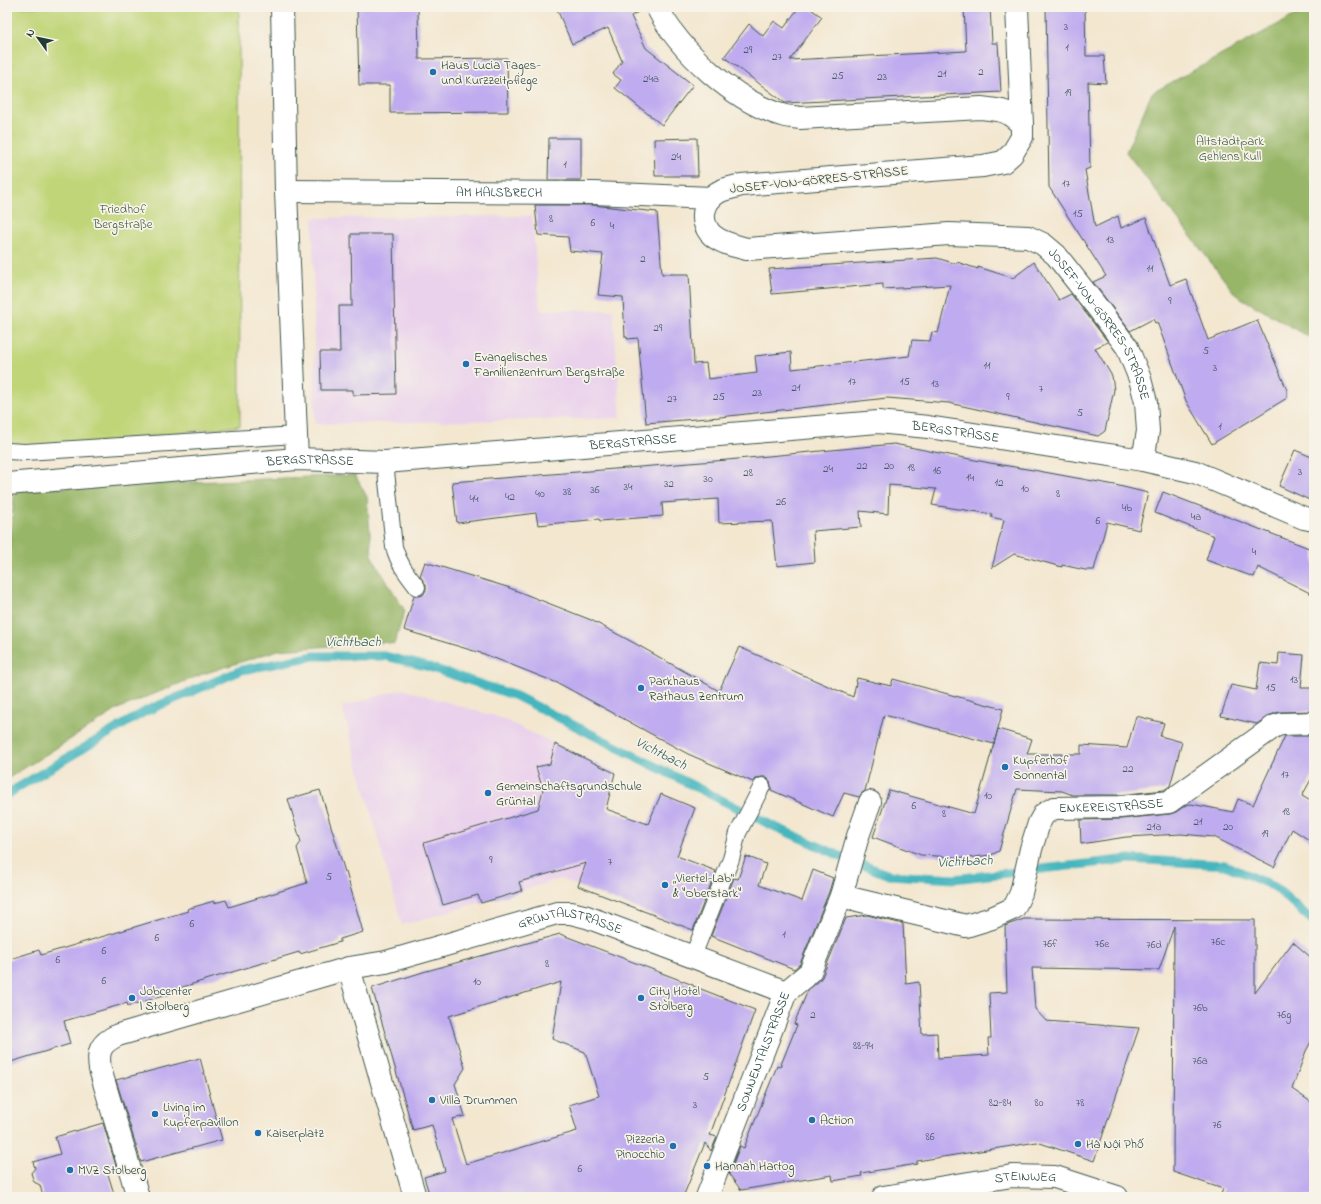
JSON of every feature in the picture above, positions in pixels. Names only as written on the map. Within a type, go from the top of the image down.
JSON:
[{"type":"street","points":[[282,7],[286,191],[297,459]]},
{"type":"street","points":[[657,7],[664,22],[702,66],[733,91],[763,107],[785,116],[800,118],[981,108],[1002,110],[1012,115],[1022,125]]},
{"type":"street","name":"JOSEF-VON-GÖRRES-STRASSE","points":[[1017,7],[1022,137],[1012,154],[1003,162],[984,166],[741,185],[722,190],[711,198],[705,206],[703,216],[706,226],[713,235],[728,244],[747,248],[949,234],[1028,237],[1043,244],[1056,255],[1127,347],[1140,380],[1146,402],[1148,431],[1143,460]]},
{"type":"street","name":"AM HALSBRECH","points":[[286,191],[594,194],[711,198]]},
{"type":"street","name":"BERGSTRASSE","points":[[7,484],[297,459],[385,462],[878,422],[928,427],[1143,460],[1195,472],[1311,521]]},
{"type":"street","name":"ENKEREISTRASSE","points":[[843,888],[966,926],[992,918],[1014,908],[1021,893],[1031,849],[1039,823],[1044,814],[1054,808],[1120,807],[1169,802],[1275,726],[1282,724],[1314,724]]},
{"type":"street","name":"SONNENTALSTRASSE","points":[[706,1197],[786,992],[810,972],[843,888],[858,836],[870,802]]},
{"type":"street","name":"GRÜNTALSTRASSE","points":[[349,968],[386,962],[558,913],[572,913],[587,917],[693,956],[786,992]]},
{"type":"street","points":[[138,1197],[100,1069],[100,1053],[105,1043],[118,1035],[349,968],[415,1197]]},
{"type":"street","name":"STEINWEG","points":[[883,1197],[1012,1176],[1055,1177],[1117,1197]]},
{"type":"lane","points":[[7,451],[25,452],[296,435]]},
{"type":"lane","points":[[385,462],[394,547],[398,560],[417,587]]},
{"type":"lane","points":[[693,956],[731,859],[738,833],[760,791]]},
{"type":"shaded area","name":"Evangelisches Familienzentrum Bergstraße","points":[[532,216],[540,310],[613,310],[621,418],[315,424],[313,218]]},
{"type":"shaded area","name":"Gemeinschaftsgrundschule Grüntal","points":[[402,689],[501,718],[615,773],[605,813],[578,886],[560,879],[402,925],[342,707]]},
{"type":"green space","name":"Friedhof Bergstraße","points":[[7,7],[239,7],[240,426],[40,449],[7,444]]},
{"type":"green space","name":"Altstadtpark Gehlens Kull","points":[[1310,7],[1314,7],[1314,340],[1236,295],[1126,152],[1152,93]]},
{"type":"green space","points":[[355,475],[367,497],[372,557],[405,611],[394,644],[384,642],[278,650],[200,675],[120,708],[7,779],[7,567],[15,490]]},
{"type":"building","name":"Haus Lucia Tages- und Kurzzeitpflege","points":[[357,7],[418,7],[419,59],[507,58],[508,112],[390,113],[390,85],[359,85]]},
{"type":"building","points":[[556,7],[645,7],[631,16],[646,48],[693,85],[662,125],[615,88],[621,80],[613,74],[622,61],[608,28],[572,44]]},
{"type":"building","points":[[799,7],[808,7],[822,17],[790,60],[966,51],[964,7],[990,7],[992,43],[998,43],[1001,92],[785,103],[724,57],[749,24],[763,36],[774,21],[784,28]]},
{"type":"building","points":[[1046,7],[1085,7],[1086,56],[1104,56],[1106,83],[1088,82],[1090,168],[1085,170],[1095,227],[1118,216],[1121,228],[1146,218],[1170,285],[1186,279],[1208,340],[1257,320],[1287,390],[1287,398],[1212,444],[1186,401],[1157,322],[1155,323],[1153,319],[1130,331],[1093,282],[1106,276],[1049,187]]},
{"type":"building","points":[[549,138],[581,138],[581,180],[548,180]]},
{"type":"building","points":[[697,138],[698,176],[655,176],[654,139]]},
{"type":"building","points":[[535,205],[592,205],[657,212],[662,274],[689,274],[694,364],[706,363],[708,379],[757,373],[755,356],[791,352],[792,369],[909,356],[912,340],[930,341],[932,332],[938,333],[950,285],[883,289],[883,284],[772,294],[769,269],[937,258],[956,264],[957,262],[978,269],[978,267],[1013,278],[1034,262],[1059,300],[1071,294],[1108,342],[1095,348],[1112,376],[1114,390],[1105,431],[1098,436],[949,403],[887,398],[720,417],[646,423],[638,338],[627,339],[627,337],[625,337],[623,297],[598,295],[603,254],[570,251],[568,237],[538,235]]},
{"type":"building","points":[[351,234],[393,234],[396,394],[353,395],[353,390],[321,390],[320,352],[340,352],[339,306],[352,306]]},
{"type":"building","points":[[894,444],[1115,485],[1148,493],[1139,530],[1107,522],[1094,570],[1085,570],[1062,565],[1062,567],[1014,554],[992,568],[1004,520],[991,517],[992,514],[932,505],[936,489],[889,485],[888,514],[860,511],[861,527],[813,531],[815,562],[777,566],[772,521],[719,523],[718,499],[662,503],[663,516],[600,521],[599,519],[538,525],[536,513],[457,523],[452,482],[727,460]]},
{"type":"building","points":[[1295,450],[1314,458],[1314,502],[1279,486]]},
{"type":"building","points":[[1163,492],[1314,550],[1314,595],[1258,567],[1254,577],[1206,560],[1214,536],[1155,513]]},
{"type":"building","name":"Parkhaus Rathaus Zentrum","points":[[425,562],[507,587],[591,620],[719,691],[739,647],[853,697],[857,678],[891,686],[893,679],[1003,709],[994,744],[884,715],[865,791],[859,797],[844,793],[833,817],[771,790],[770,781],[766,777],[757,778],[753,782],[688,754],[560,684],[484,654],[404,630],[414,596],[423,595],[426,590],[426,585],[420,576]]},
{"type":"building","points":[[1279,653],[1304,655],[1301,688],[1314,688],[1314,711],[1279,712],[1268,716],[1257,724],[1221,716],[1231,685],[1256,690],[1260,663],[1278,665]]},
{"type":"building","points":[[1136,716],[1164,723],[1160,736],[1182,742],[1170,786],[1164,790],[1119,795],[1073,795],[1062,791],[1017,789],[999,851],[991,855],[967,858],[921,855],[873,837],[889,790],[974,814],[998,729],[1032,739],[1027,754],[1081,754],[1081,745],[1127,748]]},
{"type":"building","points":[[1285,736],[1314,736],[1314,774],[1302,796],[1314,803],[1314,843],[1292,829],[1274,867],[1214,837],[1181,834],[1126,837],[1081,844],[1080,820],[1121,819],[1170,814],[1186,805],[1191,804],[1233,812],[1238,799],[1253,805]]},
{"type":"building","points":[[555,744],[615,773],[606,809],[648,824],[661,794],[695,808],[677,856],[716,871],[693,930],[578,886],[586,863],[519,882],[522,891],[481,903],[478,895],[443,905],[424,843],[538,809],[543,790],[536,767],[550,764]]},
{"type":"building","points":[[320,790],[363,932],[340,939],[340,942],[300,954],[299,952],[169,991],[170,994],[128,1006],[127,1003],[64,1021],[70,1044],[7,1063],[7,960],[39,950],[41,955],[188,911],[187,909],[214,901],[214,903],[226,900],[229,907],[307,883],[297,848],[301,842],[288,799]]},
{"type":"building","points":[[746,856],[766,864],[759,885],[802,901],[813,870],[833,878],[829,892],[800,964],[794,969],[711,936],[734,878],[738,879]]},
{"type":"building","points":[[867,915],[903,924],[906,984],[919,982],[922,1034],[937,1033],[938,1058],[989,1055],[988,1038],[991,1038],[989,993],[1007,992],[1005,926],[1024,919],[1255,920],[1255,993],[1293,942],[1314,960],[1314,1036],[1306,1051],[1292,1089],[1314,1104],[1314,1197],[1220,1197],[1223,1189],[1173,1172],[1174,926],[1159,970],[1032,968],[1035,1009],[1046,1021],[1139,1028],[1094,1161],[1037,1142],[917,1161],[917,1164],[861,1173],[862,1176],[833,1181],[832,1175],[741,1190],[729,1174],[740,1146],[744,1148],[777,1066],[780,1067],[797,1025],[794,1024],[808,990],[822,977],[846,918]]},
{"type":"building","points":[[560,934],[755,1010],[710,1135],[717,1137],[711,1151],[705,1143],[683,1197],[430,1197],[424,1177],[445,1171],[432,1125],[413,1130],[372,988],[423,972]],"holes":[[[561,982],[552,1039],[585,1052],[599,1096],[569,1105],[577,1131],[466,1164],[452,1119],[465,1116],[455,1084],[465,1068],[449,1016]]]},
{"type":"building","name":"Living im Kupferpavillon","points":[[200,1058],[222,1140],[141,1162],[116,1080]]},
{"type":"building","name":"MVZ Stolberg","points":[[103,1123],[117,1169],[107,1171],[115,1197],[43,1197],[40,1185],[34,1182],[31,1173],[35,1168],[33,1162],[60,1154],[55,1137]]},
{"type":"waterway","name":"Vichtbach","points":[[7,795],[146,711],[242,670],[314,656],[385,656],[429,667],[516,696],[771,825],[847,859],[889,875],[954,879],[1130,859],[1225,865],[1275,887],[1314,922]]},
{"type":"place","name":"Haus Lucia Tages- und Kurzzeitpflege","points":[[433,72]]},
{"type":"place","name":"Evangelisches Familienzentrum Bergstraße","points":[[466,364]]},
{"type":"place","name":"Parkhaus Rathaus Zentrum","points":[[641,688]]},
{"type":"place","name":"Kupferhof Sonnental","points":[[1005,767]]},
{"type":"place","name":"Gemeinschaftsgrundschule Grüntal","points":[[488,793]]},
{"type":"place","name":"„Viertel-Lab“ & \"Oberstark\"","points":[[665,885]]},
{"type":"place","name":"Jobcenter | Stolberg","points":[[132,998]]},
{"type":"place","name":"City Hotel Stolberg","points":[[641,998]]},
{"type":"place","name":"Villa Drummen","points":[[432,1100]]},
{"type":"place","name":"Living im Kupferpavillon","points":[[155,1114]]},
{"type":"place","name":"Action","points":[[812,1120]]},
{"type":"place","name":"Kaiserplatz","points":[[258,1133]]},
{"type":"place","name":"Hà Nội Phố","points":[[1078,1144]]},
{"type":"place","name":"Pizzeria Pinocchio","points":[[673,1146]]},
{"type":"place","name":"Hannah Hartog","points":[[707,1166]]},
{"type":"place","name":"MVZ Stolberg","points":[[70,1170]]}]
